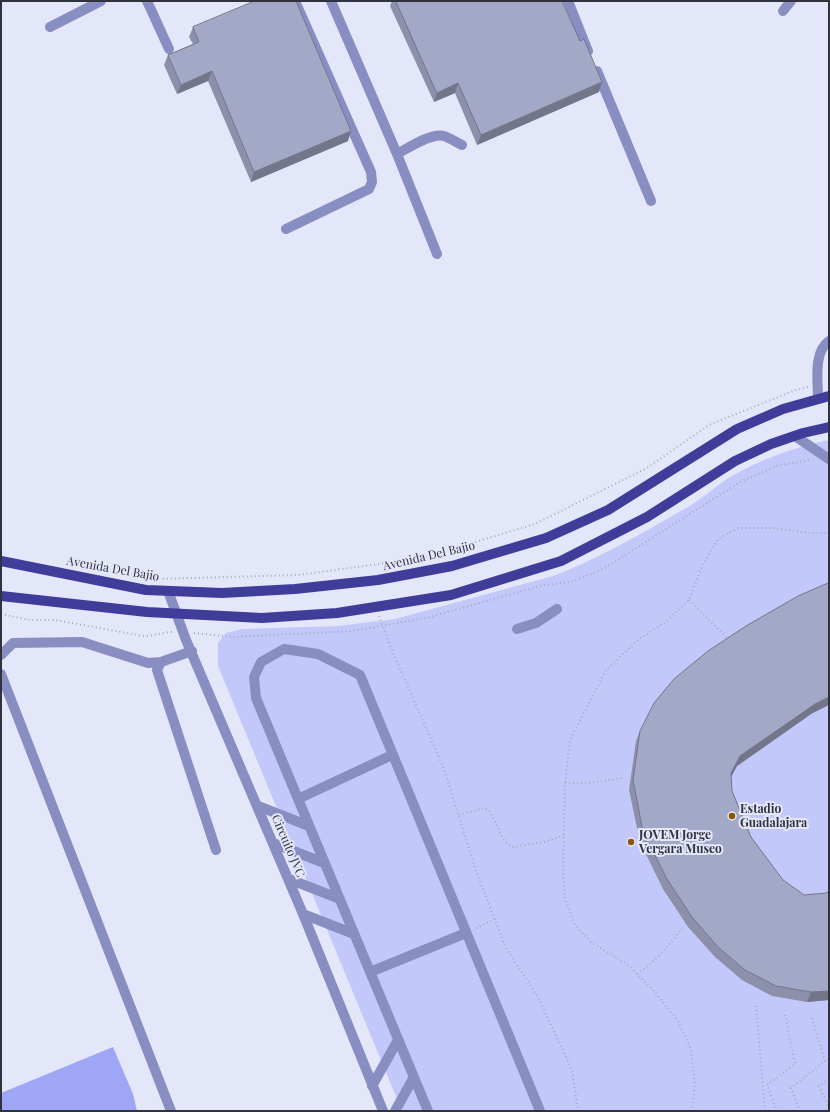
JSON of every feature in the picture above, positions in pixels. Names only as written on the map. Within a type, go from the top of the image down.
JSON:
[{"type":"main road","name":"Avenida Del Bajio","points":[[1,561],[146,590],[222,593],[295,589],[378,580],[452,566],[546,538],[608,510],[737,429],[783,409],[829,396]]},
{"type":"main road","points":[[1,596],[74,606],[262,618],[337,613],[470,591],[561,561],[647,518],[735,461],[771,444],[795,436],[829,428]]},
{"type":"lane","points":[[50,27],[101,1]]},
{"type":"lane","points":[[147,1],[169,50]]},
{"type":"lane","points":[[286,229],[364,192],[369,189],[372,182],[370,172],[295,1]]},
{"type":"lane","points":[[331,1],[397,154],[437,254]]},
{"type":"lane","points":[[568,1],[651,201]]},
{"type":"lane","points":[[783,11],[791,1]]},
{"type":"lane","points":[[397,154],[419,142],[436,136],[444,136],[462,145]]},
{"type":"lane","points":[[818,399],[818,357],[826,343],[829,341]]},
{"type":"lane","points":[[795,436],[829,459]]},
{"type":"lane","name":"Circuito JVC","points":[[168,591],[184,633],[289,879],[383,1111]]},
{"type":"lane","points":[[517,629],[536,623],[557,609]]},
{"type":"lane","points":[[1,655],[13,643],[82,642],[148,663],[161,662],[192,651]]},
{"type":"lane","points":[[428,1111],[256,698],[254,677],[261,662],[284,649],[318,654],[360,676],[540,1111]]},
{"type":"lane","points":[[161,662],[157,670],[216,850]]},
{"type":"lane","points":[[1,674],[171,1111]]},
{"type":"lane","points":[[298,799],[392,755]]},
{"type":"lane","points":[[258,806],[309,826]]},
{"type":"lane","points":[[273,843],[324,862]]},
{"type":"lane","points":[[289,879],[340,899]]},
{"type":"lane","points":[[303,914],[354,934]]},
{"type":"lane","points":[[370,972],[466,933]]},
{"type":"lane","points":[[372,1086],[398,1040]]},
{"type":"lane","points":[[395,1111],[414,1077]]},
{"type":"path","points":[[84,566],[155,579],[298,574],[422,558],[535,524],[647,468],[709,425],[793,391],[818,385]]},
{"type":"path","points":[[692,1111],[695,1084],[691,1049],[678,1021],[654,991],[627,964],[591,942],[575,925],[565,898],[563,874],[565,783],[570,740],[606,670],[637,641],[667,621],[689,600],[702,566],[718,539],[738,528],[773,528],[808,533],[829,533]]},
{"type":"path","points":[[689,600],[727,638]]},
{"type":"path","points":[[376,606],[384,632],[444,769],[476,871],[505,946],[538,996],[572,1070],[578,1111]]},
{"type":"path","points":[[1,614],[30,620],[55,620],[144,636],[151,636],[162,632],[233,637]]},
{"type":"path","points":[[565,783],[587,783],[623,778]]},
{"type":"path","points":[[459,816],[484,808],[489,810],[507,844],[512,847],[544,842],[564,835]]},
{"type":"path","points":[[466,933],[495,919]]},
{"type":"path","points":[[637,974],[652,963],[669,946],[683,927]]},
{"type":"path","points":[[756,1006],[765,1111]]},
{"type":"path","points":[[777,1111],[767,1085],[794,1064],[785,1014]]},
{"type":"path","points":[[800,1111],[791,1088],[825,1061],[811,1015]]},
{"type":"path","points":[[829,1079],[819,1086],[829,1107]]},
{"type":"shaded area","points":[[829,440],[829,1111],[402,1111],[218,666],[218,643],[226,633],[242,629],[338,626],[395,619],[553,576],[604,553],[656,526],[694,503],[730,477],[766,459],[803,446]]},
{"type":"shaded area","points":[[113,1047],[133,1094],[137,1111],[1,1111],[1,1093]]},
{"type":"building","points":[[255,1],[296,1],[351,131],[254,172],[212,71],[181,85],[168,55],[199,42],[193,27]]},
{"type":"building","points":[[396,1],[562,1],[580,41],[584,39],[602,82],[481,135],[458,83],[437,93]]},
{"type":"building","name":"Estadio Guadalajara","points":[[829,583],[829,697],[815,704],[740,756],[731,773],[732,791],[751,837],[783,880],[804,895],[826,893],[829,891],[829,991],[811,992],[776,986],[745,970],[718,947],[692,917],[667,879],[643,832],[633,780],[640,731],[654,703],[674,679],[708,651],[746,626],[798,596]]},
{"type":"place","name":"Estadio Guadalajara","points":[[732,816]]},
{"type":"place","name":"JOVEM Jorge Vergara Museo","points":[[631,842]]}]
